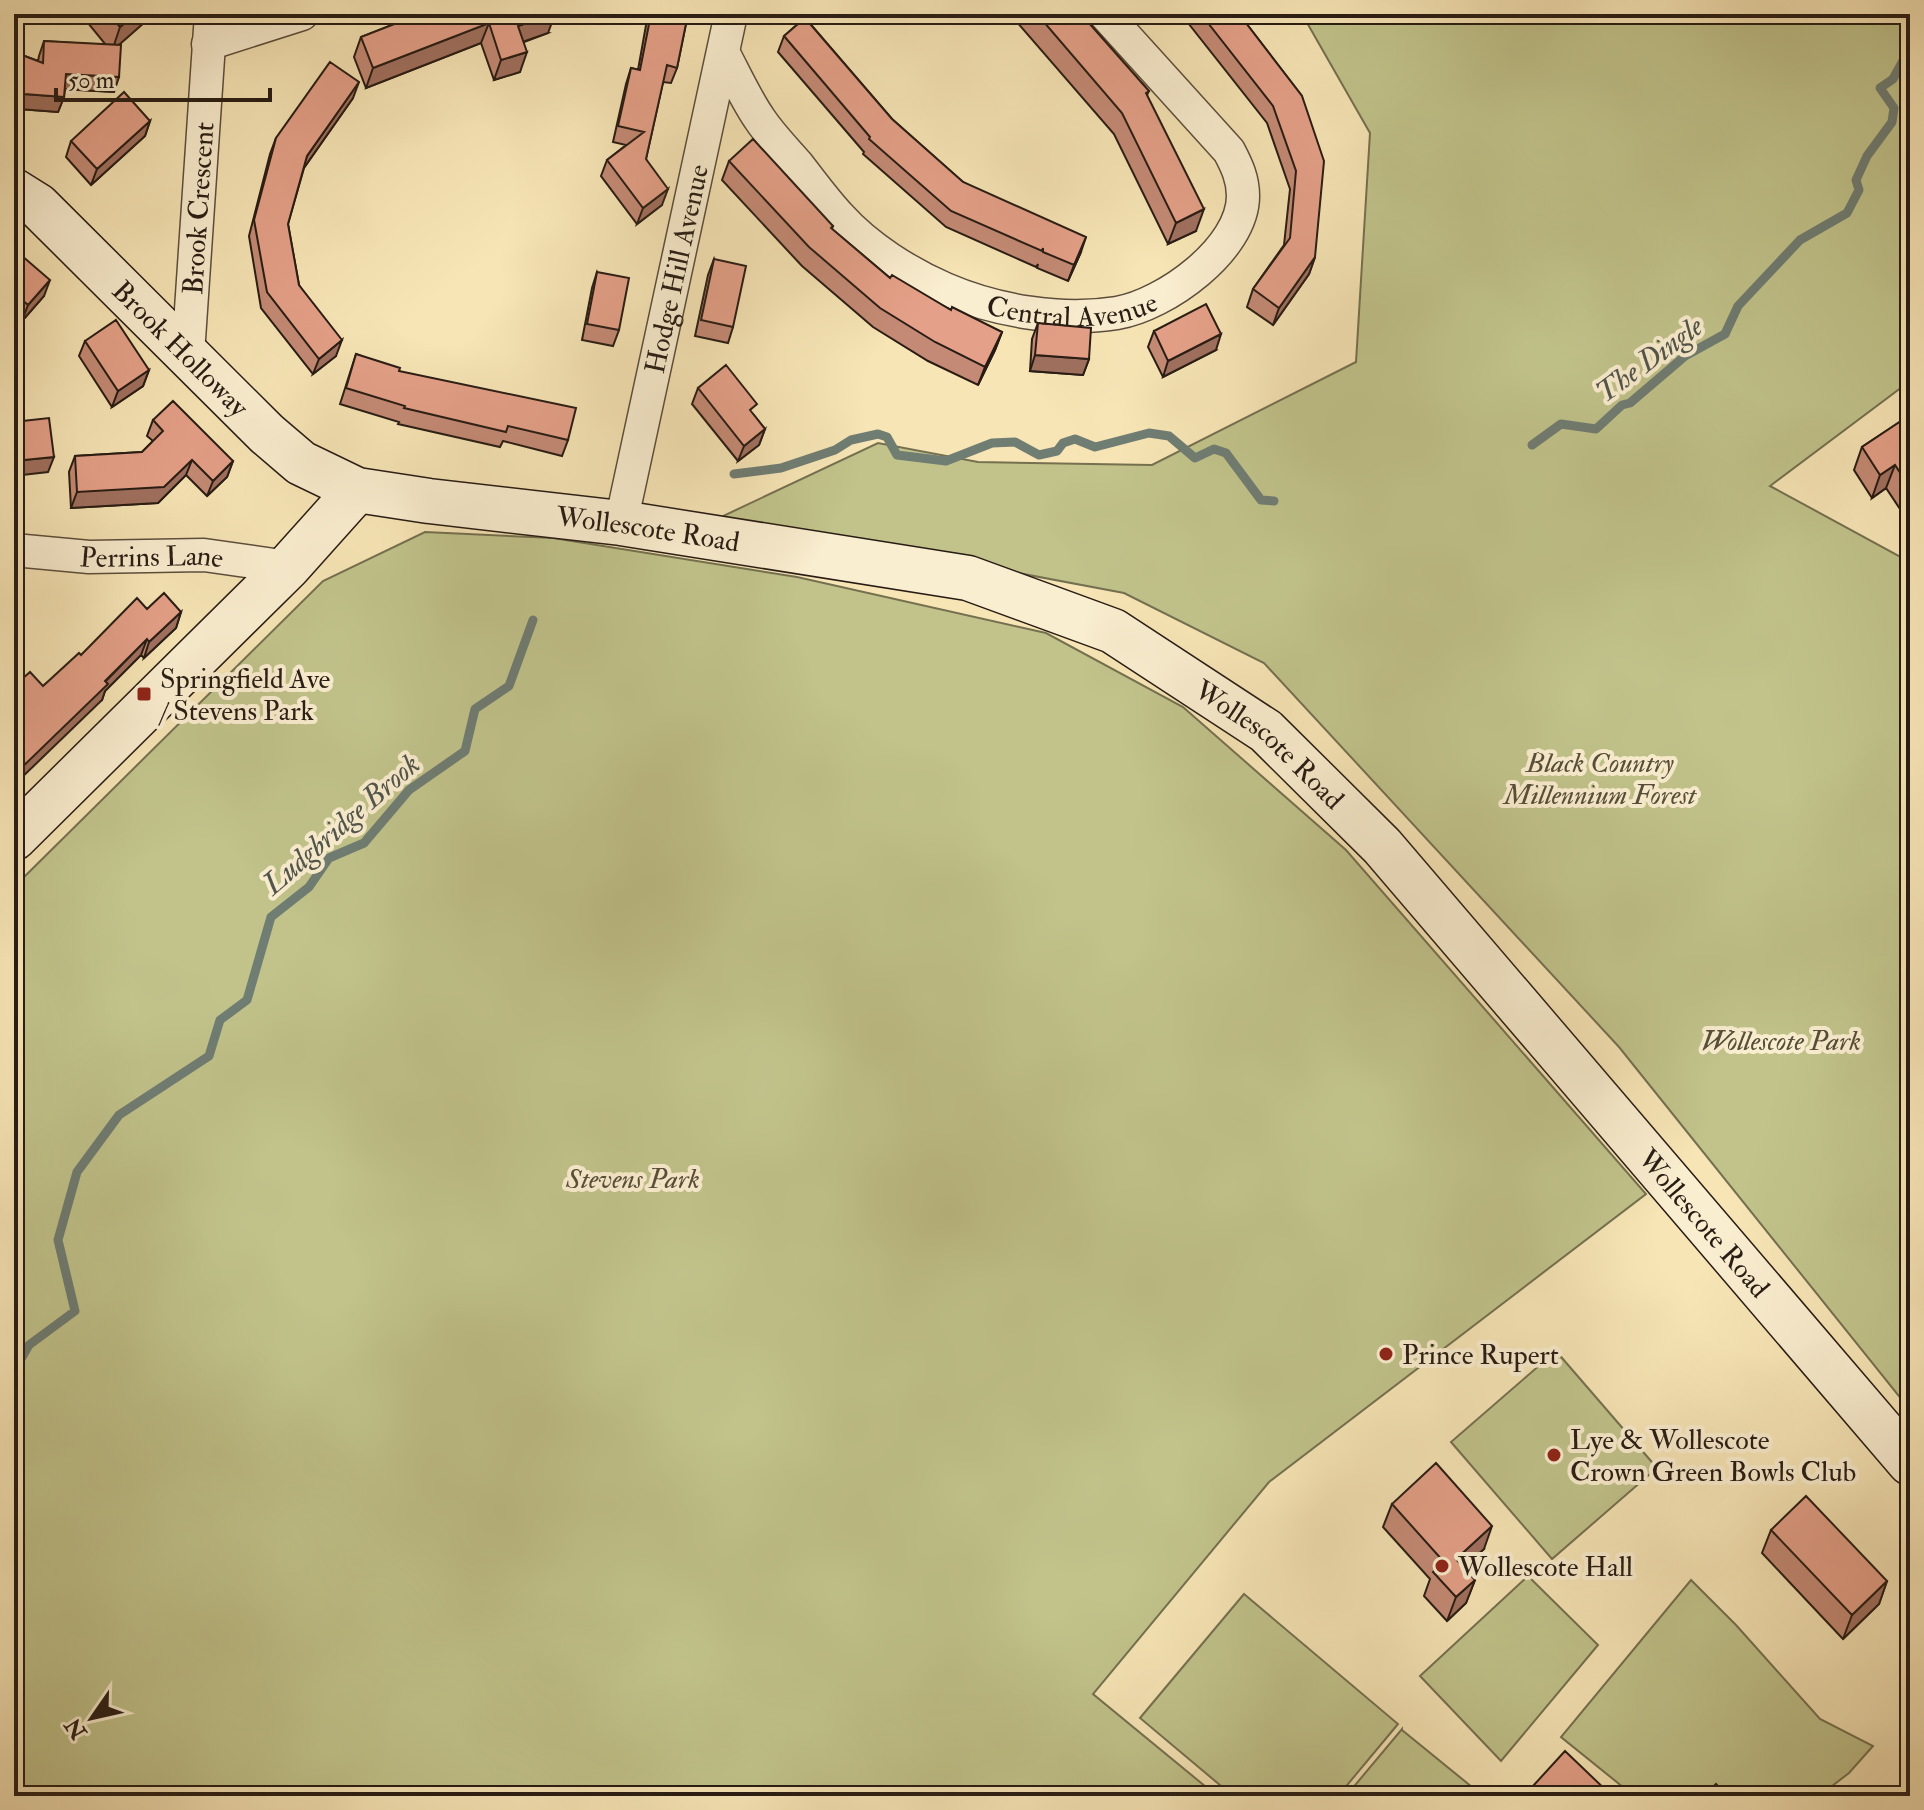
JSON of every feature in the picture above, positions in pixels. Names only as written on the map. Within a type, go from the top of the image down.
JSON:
[{"type":"street","points":[[210,29],[302,14]]},
{"type":"street","name":"Hodge Hill Avenue","points":[[621,523],[731,14]]},
{"type":"street","name":"Central Avenue","points":[[724,54],[759,118],[841,219],[891,259],[944,288],[996,307],[1064,315],[1117,313],[1141,307],[1176,288],[1211,261],[1238,224],[1244,199],[1242,177],[1229,151],[1105,14]]},
{"type":"street","name":"Brook Crescent","points":[[188,354],[210,29]]},
{"type":"street","name":"Brook Holloway","points":[[14,191],[38,206],[234,403],[301,463],[357,490]]},
{"type":"street","points":[[14,838],[288,567],[357,490]]},
{"type":"street","name":"Wollescote Road","points":[[357,490],[621,523],[968,578],[1113,631],[1266,731],[1382,846],[1910,1463]]},
{"type":"street","name":"Perrins Lane","points":[[14,550],[89,557],[204,555],[288,567]]},
{"type":"green space","points":[[1302,14],[1910,14],[1910,381],[1770,486],[1910,562],[1910,1410],[1619,1047],[1264,663],[1124,593],[721,517],[878,443],[978,462],[1152,465],[1356,362],[1370,133]]},
{"type":"green space","name":"Stevens Park","points":[[425,532],[553,538],[797,577],[1046,633],[1183,707],[1346,850],[1646,1194],[1269,1482],[1093,1694],[1217,1796],[14,1796],[14,887],[323,581]]},
{"type":"green space","name":"Lye & Wollescote Crown Green Bowls Club","points":[[1556,1351],[1657,1468],[1552,1559],[1451,1442]]},
{"type":"green space","points":[[1528,1576],[1598,1645],[1501,1761],[1420,1676]]},
{"type":"green space","points":[[1691,1580],[1820,1719],[1873,1746],[1849,1773],[1819,1796],[1634,1796],[1561,1737]]},
{"type":"green space","points":[[1244,1594],[1398,1724],[1338,1796],[1233,1796],[1140,1718]]},
{"type":"green space","points":[[1402,1730],[1483,1796],[1346,1796]]},
{"type":"building","points":[[109,14],[136,14],[120,27]]},
{"type":"building","points":[[420,14],[552,14],[518,26],[527,52],[501,60],[489,23],[373,68],[361,37]]},
{"type":"building","points":[[651,14],[688,14],[677,68],[667,65],[646,159],[668,189],[643,208],[607,160],[644,132],[618,126],[631,68],[640,70]]},
{"type":"building","points":[[1037,14],[1081,14],[1149,91],[1146,93],[1204,209],[1176,223],[1122,113]]},
{"type":"building","points":[[1201,14],[1239,14],[1302,96],[1324,161],[1315,257],[1279,308],[1253,289],[1290,238],[1296,171],[1273,106]]},
{"type":"building","points":[[805,18],[892,119],[963,182],[1086,237],[1074,265],[1043,252],[1043,248],[1042,251],[951,211],[869,139],[784,36]]},
{"type":"building","points":[[44,41],[121,45],[119,77],[66,74],[64,97],[24,94],[14,90],[14,52],[43,63]]},
{"type":"building","points":[[330,62],[359,82],[307,156],[288,224],[299,285],[342,340],[319,359],[267,292],[254,220],[276,138]]},
{"type":"building","points":[[124,92],[150,121],[97,169],[71,141]]},
{"type":"building","points":[[753,139],[833,226],[831,228],[890,278],[892,275],[951,310],[952,307],[1002,332],[985,367],[935,342],[880,308],[809,247],[729,161]]},
{"type":"building","points":[[14,249],[50,280],[28,305],[14,293]]},
{"type":"building","points":[[714,259],[746,266],[733,327],[701,320]]},
{"type":"building","points":[[597,272],[629,278],[619,330],[587,324]]},
{"type":"building","points":[[1206,304],[1221,334],[1168,361],[1154,331]]},
{"type":"building","points":[[116,320],[149,370],[118,391],[85,341]]},
{"type":"building","points":[[1038,323],[1091,328],[1089,359],[1035,355]]},
{"type":"building","points":[[356,354],[400,368],[399,371],[576,408],[568,440],[508,426],[506,432],[404,408],[346,388]]},
{"type":"building","points":[[726,365],[757,404],[750,410],[765,429],[744,446],[698,388]]},
{"type":"building","points":[[173,401],[233,461],[213,481],[192,460],[164,487],[77,492],[75,456],[142,452],[163,431],[153,420]]},
{"type":"building","points":[[1910,415],[1910,488],[1895,465],[1880,475],[1862,447]]},
{"type":"building","points":[[49,418],[54,457],[14,461],[14,422]]},
{"type":"building","points":[[164,593],[181,612],[149,642],[147,639],[105,681],[108,684],[14,775],[14,686],[30,672],[43,686],[79,653],[81,655],[137,598],[147,609]]},
{"type":"building","points":[[1436,1463],[1492,1526],[1456,1559],[1475,1580],[1456,1597],[1433,1572],[1444,1562],[1392,1504]]},
{"type":"building","points":[[1806,1496],[1887,1581],[1852,1615],[1771,1530]]},
{"type":"building","points":[[1565,1751],[1612,1796],[1544,1796],[1533,1786]]},
{"type":"building","points":[[1716,1784],[1727,1796],[1704,1796]]},
{"type":"waterway","name":"The Dingle","points":[[1532,445],[1561,424],[1596,429],[1685,356],[1725,334],[1738,306],[1800,240],[1847,213],[1859,190],[1856,180],[1867,156],[1892,122],[1894,108],[1880,88],[1893,79],[1910,48]]},
{"type":"waterway","name":"The Dingle","points":[[734,474],[781,468],[835,450],[851,440],[878,434],[887,437],[897,455],[946,461],[992,443],[1015,442],[1039,455],[1057,451],[1063,443],[1075,439],[1095,447],[1149,433],[1169,436],[1195,458],[1214,449],[1226,453],[1261,500],[1274,501]]},
{"type":"waterway","name":"Ludgbridge Brook","points":[[14,1371],[29,1345],[75,1311],[58,1240],[77,1172],[119,1115],[209,1056],[220,1020],[247,1000],[271,917],[309,887],[329,858],[364,843],[409,790],[465,751],[475,709],[509,686],[533,620]]},
{"type":"place","name":"Springfield Ave / Stevens Park","points":[[144,694]]},
{"type":"place","name":"Prince Rupert","points":[[1386,1354]]},
{"type":"place","name":"Lye & Wollescote Crown Green Bowls Club","points":[[1554,1455]]},
{"type":"place","name":"Wollescote Hall","points":[[1442,1566]]},
{"type":"park label","name":"Black Country Millennium Forest","points":[[1600,778]]},
{"type":"park label","name":"Wollescote Park","points":[[1781,1040]]}]
